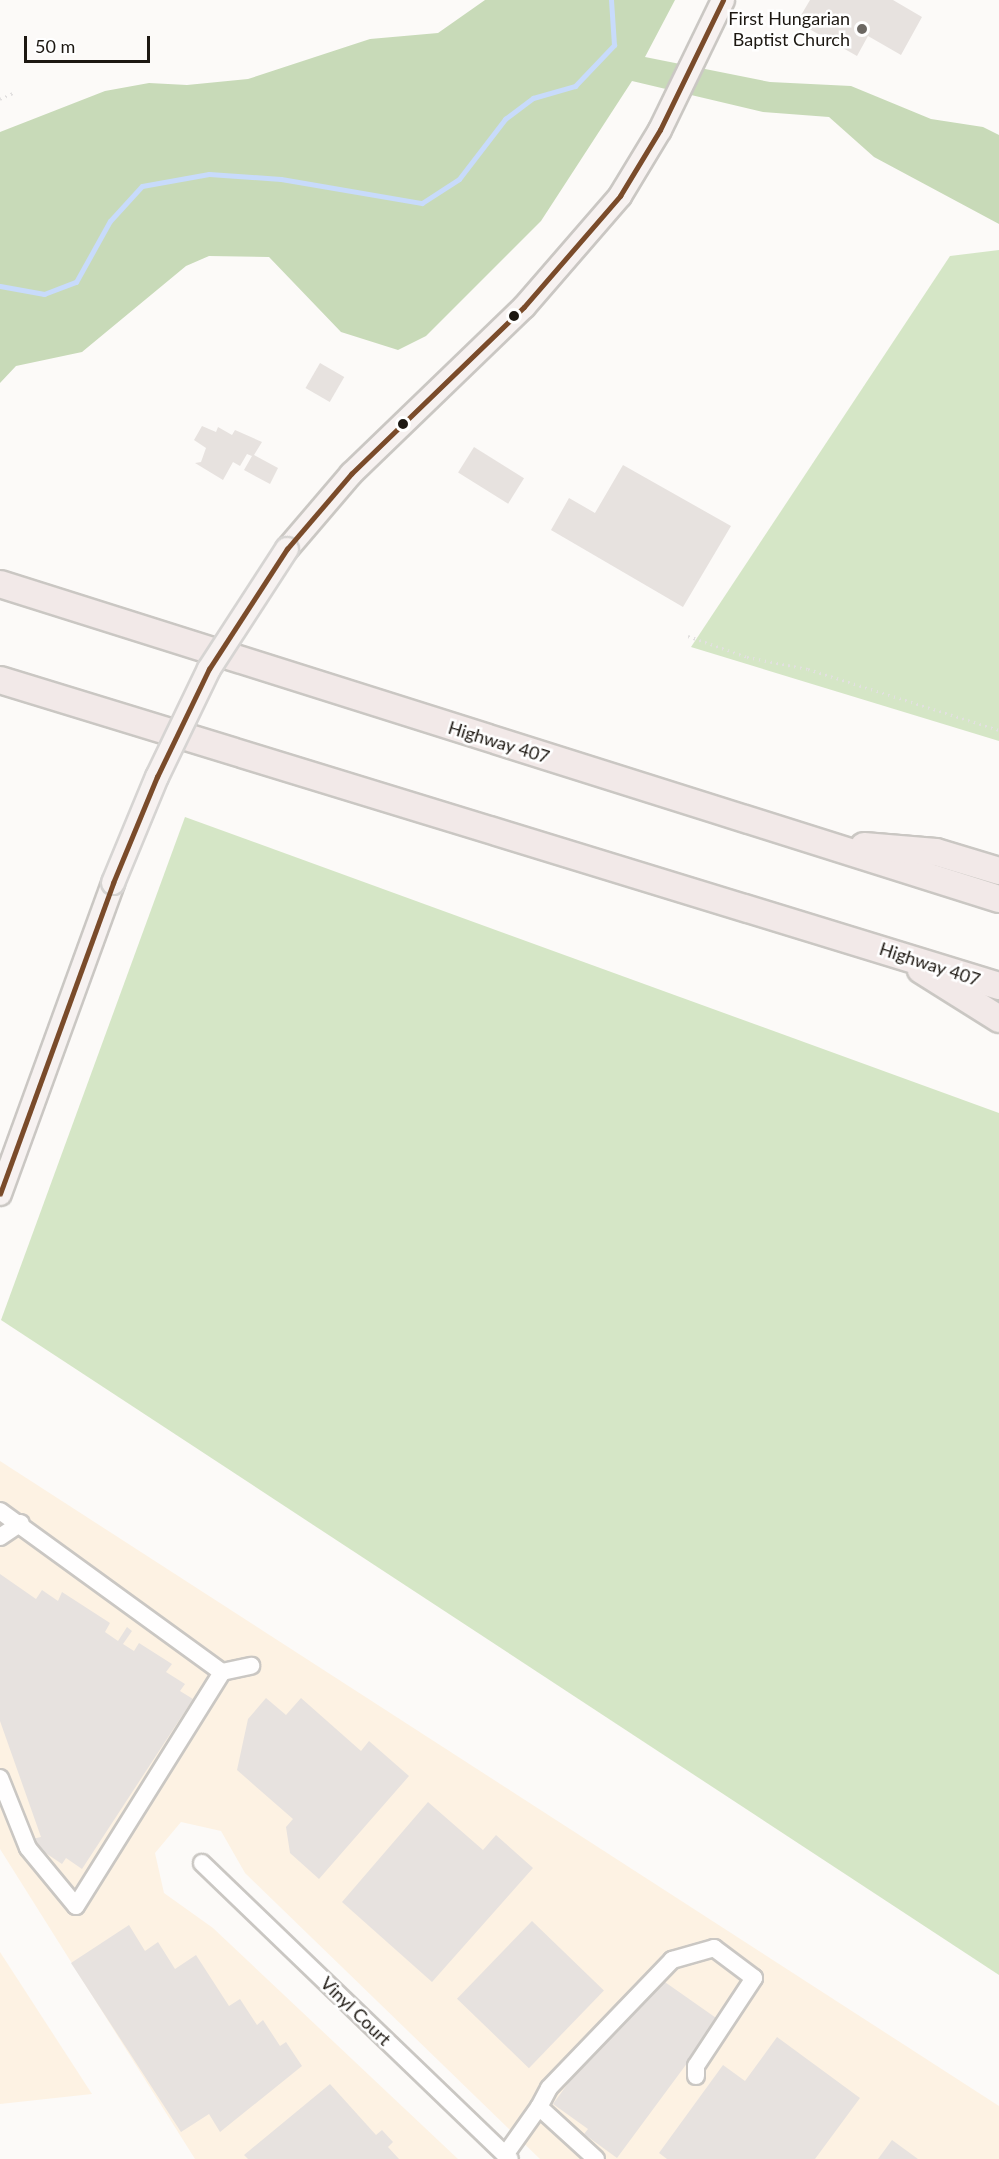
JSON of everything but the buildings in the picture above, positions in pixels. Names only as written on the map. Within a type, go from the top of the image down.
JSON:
[{"type":"highway","name":"Highway 407","points":[[0,584],[999,899]]},
{"type":"highway","name":"Highway 407","points":[[0,680],[999,986]]},
{"type":"highway","points":[[820,843],[936,852],[999,870]]},
{"type":"highway","points":[[887,950],[999,1019]]},
{"type":"main road","points":[[0,1194],[113,883],[157,777],[209,669],[287,549],[351,474],[524,307],[620,196],[660,130],[723,0]]},
{"type":"street","points":[[0,1511],[21,1523],[222,1672]]},
{"type":"street","points":[[0,1537],[21,1523]]},
{"type":"street","points":[[0,1778],[28,1848],[76,1906],[222,1672],[251,1666]]},
{"type":"street","name":"Vinyl Court","points":[[202,1863],[508,2157]]},
{"type":"street","points":[[508,2157],[549,2088],[672,1960],[714,1948],[754,1978],[696,2066],[696,2076]]},
{"type":"street","points":[[539,2107],[596,2159]]},
{"type":"path","points":[[0,99],[13,93]]},
{"type":"path","points":[[688,636],[738,655],[808,669],[999,730]]},
{"type":"shaded area","points":[[0,1461],[999,2106],[999,2159],[540,2159],[245,1873],[221,1831],[181,1822],[155,1853],[164,1893],[213,1928],[458,2159],[195,2159],[0,1849]]},
{"type":"shaded area","points":[[0,1952],[92,2094],[0,2104]]},
{"type":"green space","points":[[485,0],[675,0],[645,57],[770,82],[851,86],[931,119],[983,127],[999,135],[999,224],[874,157],[829,117],[763,112],[632,81],[541,221],[426,336],[398,350],[341,332],[269,257],[209,256],[186,266],[82,352],[16,366],[0,383],[0,132],[105,91],[149,83],[187,85],[248,79],[370,39],[438,33]]},
{"type":"green space","points":[[999,250],[999,741],[691,647],[950,256]]},
{"type":"green space","points":[[185,817],[999,1113],[999,1975],[1,1320]]},
{"type":"waterway","points":[[0,286],[44,294],[76,282],[110,221],[142,186],[209,174],[281,179],[422,203],[459,179],[505,119],[533,98],[575,86],[614,45],[611,0]]},
{"type":"transit line","points":[[0,1194],[113,883],[157,777],[209,669],[287,549],[351,474],[524,307],[620,196],[660,130],[723,0]]},
{"type":"place","name":"First Hungarian Baptist Church","points":[[862,29]]}]
